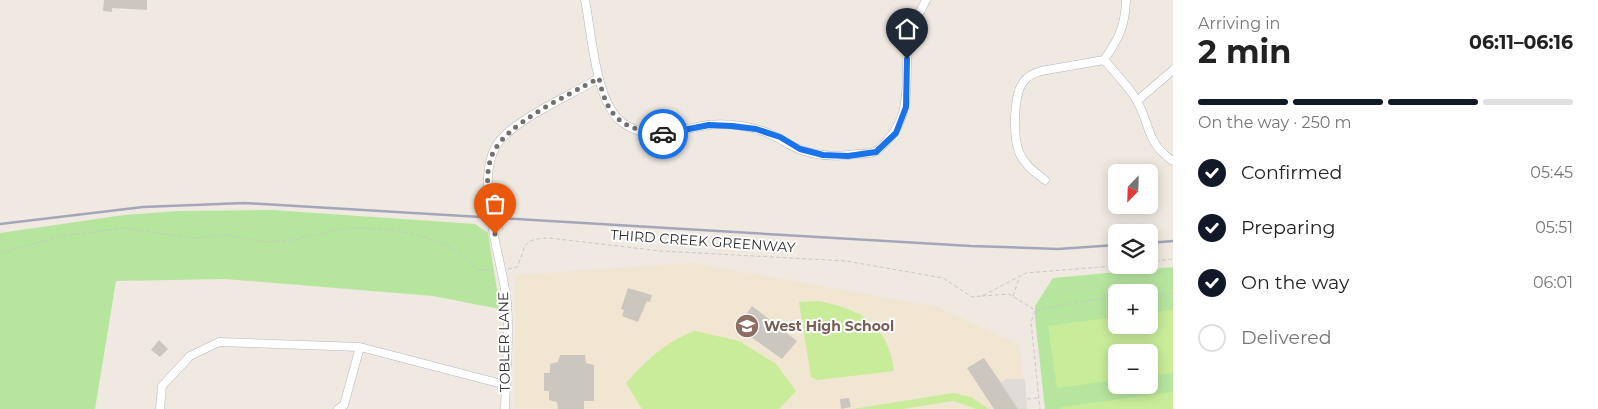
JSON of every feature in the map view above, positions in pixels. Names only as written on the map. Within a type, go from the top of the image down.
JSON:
[{"type":"street","points":[[586,0],[603,94],[610,112],[624,124],[640,132],[663,134],[709,125],[756,129],[780,137],[800,149],[823,155],[848,156],[876,152],[896,133],[906,107],[907,59],[913,27],[926,0]]},
{"type":"street","points":[[1045,180],[1028,167],[1018,151],[1016,105],[1019,89],[1031,74],[1104,60],[1118,40],[1125,20],[1126,0]]},
{"type":"street","points":[[1104,60],[1137,101],[1151,138],[1160,153],[1173,161]]},
{"type":"street","points":[[1137,101],[1173,70]]},
{"type":"street","name":"TOBLER LANE","points":[[505,409],[507,303],[492,216],[488,171],[491,158],[498,144],[511,129],[599,78]]},
{"type":"street","points":[[160,409],[162,386],[190,356],[220,342],[360,347],[506,385]]},
{"type":"street","points":[[338,409],[344,405],[360,347]]},
{"type":"path","points":[[0,253],[62,236],[124,228],[192,238],[226,236],[266,242],[292,240],[345,228],[386,229],[415,234],[442,244],[461,254],[476,270],[501,270]]},
{"type":"path","name":"THIRD CREEK GREENWAY","points":[[501,270],[516,267],[522,249],[527,242],[534,239],[568,239],[661,251],[846,261],[943,278],[972,296],[982,296]]},
{"type":"path","points":[[1158,261],[1173,259]]},
{"type":"path","points":[[982,296],[1026,272],[1108,266]]},
{"type":"path","points":[[1013,296],[1020,276]]},
{"type":"path","points":[[1158,294],[1173,293]]},
{"type":"path","points":[[982,296],[1009,294],[1035,310],[1108,297]]},
{"type":"path","points":[[1035,310],[1031,322],[1040,409]]},
{"type":"path","points":[[1027,399],[1039,398]]},
{"type":"shaded area","name":"West High School","points":[[693,263],[938,307],[1020,346],[1025,409],[515,409],[515,275]]},
{"type":"shaded area","points":[[1006,379],[1025,379],[1027,409],[1018,409],[1001,383]]},
{"type":"green space","points":[[272,210],[475,224],[488,233],[500,309],[433,296],[225,279],[116,281],[95,409],[0,409],[0,233],[124,215],[179,211]]},
{"type":"green space","points":[[1173,267],[1173,409],[1045,409],[1035,306],[1053,278],[1108,273],[1158,274],[1158,268]]},
{"type":"green space","points":[[818,301],[847,309],[870,321],[886,341],[894,371],[817,380],[811,377],[799,302]]},
{"type":"green space","points":[[1173,310],[1173,373],[1158,375],[1158,344],[1108,344],[1108,381],[1057,388],[1048,326],[1108,318],[1108,334],[1158,334],[1158,312]]},
{"type":"green space","points":[[695,331],[739,341],[776,364],[796,391],[779,409],[642,409],[626,383],[641,367],[666,346]]},
{"type":"green space","points":[[1173,392],[1173,409],[1061,409],[1061,407]]},
{"type":"green space","points":[[953,393],[971,397],[989,409],[976,409],[954,401],[902,409],[853,409]]},
{"type":"building","points":[[104,0],[147,0],[147,10],[112,8],[112,12],[103,11]]},
{"type":"building","points":[[628,288],[652,295],[650,302],[647,301],[638,322],[622,316],[624,310],[621,309]]},
{"type":"building","points":[[752,306],[797,341],[782,359],[737,327]]},
{"type":"building","points":[[159,340],[168,349],[160,357],[151,350]]},
{"type":"building","points":[[560,355],[585,355],[586,363],[594,365],[594,401],[584,401],[584,409],[558,409],[557,402],[549,400],[549,391],[544,391],[544,373],[550,373],[550,364],[558,362]]},
{"type":"building","points":[[984,358],[1018,409],[994,409],[967,368]]},
{"type":"building","points":[[849,398],[851,407],[841,409],[840,399]]},
{"type":"railway","points":[[0,224],[143,207],[244,203],[971,246],[1058,249],[1108,246]]},
{"type":"railway","points":[[1158,242],[1173,241]]},
{"type":"way so far","points":[[495,234],[488,188],[488,171],[491,158],[498,144],[511,129],[599,78],[610,112],[624,124],[640,132],[663,134]]},
{"type":"place","name":"West High School","points":[[747,326]]},
{"type":"route","points":[[663,134],[709,125],[732,126],[756,129],[780,137],[800,149],[823,155],[848,156],[876,152],[896,133],[906,107],[907,59]]}]
